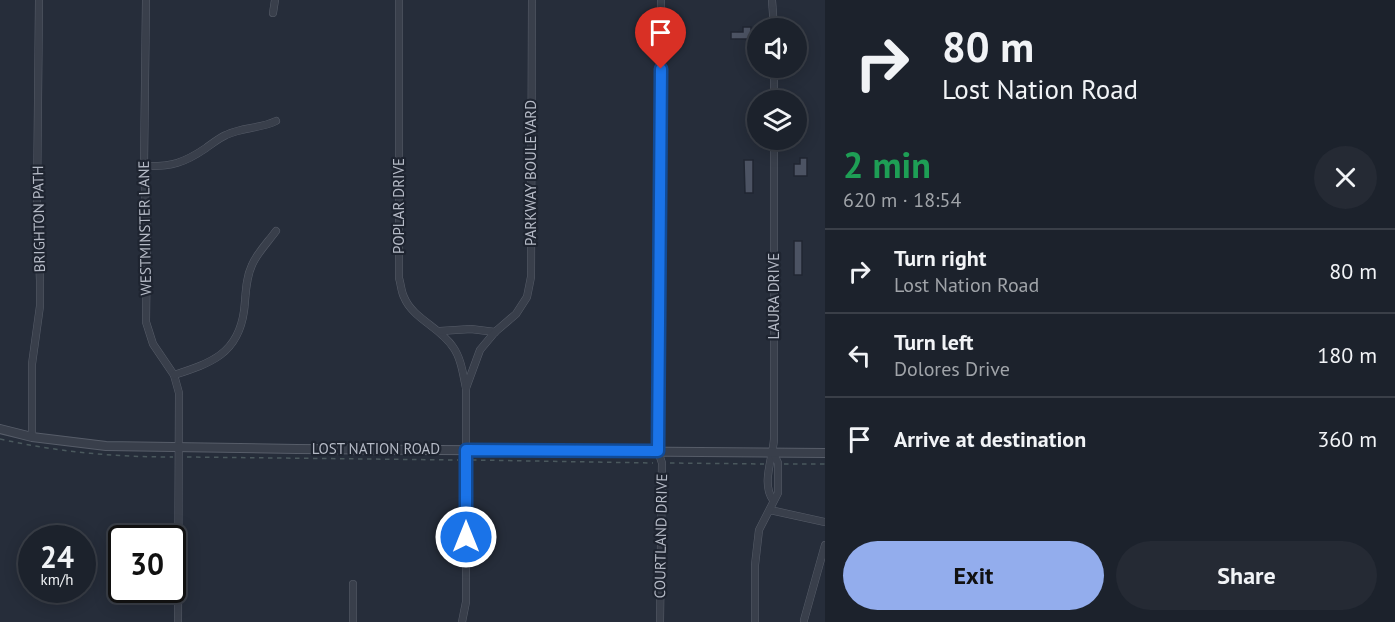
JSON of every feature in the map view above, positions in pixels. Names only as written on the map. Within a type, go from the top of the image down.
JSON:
[{"type":"street","name":"BRIGHTON PATH","points":[[32,437],[32,364],[40,306],[37,202],[39,0]]},
{"type":"street","name":"WESTMINSTER LANE","points":[[146,0],[144,166],[147,239],[146,322],[153,344],[174,375],[179,393],[178,622]]},
{"type":"street","points":[[273,13],[275,0]]},
{"type":"street","name":"POPLAR DRIVE","points":[[399,0],[399,278],[404,297],[417,315],[440,331],[454,348],[466,388]]},
{"type":"street","name":"PARKWAY BOULEVARD","points":[[462,622],[466,602],[466,388],[480,350],[495,332],[516,314],[527,297],[531,278],[532,0]]},
{"type":"street","name":"COURTLAND DRIVE","points":[[660,622],[662,463],[658,451],[661,0]]},
{"type":"street","points":[[772,0],[773,18]]},
{"type":"street","points":[[144,166],[184,162],[224,135],[244,129],[263,127],[276,121]]},
{"type":"street","name":"LAURA DRIVE","points":[[773,452],[774,150]]},
{"type":"street","points":[[174,375],[207,364],[230,348],[238,334],[244,314],[247,283],[252,265],[276,231]]},
{"type":"street","points":[[440,331],[471,329],[495,332]]},
{"type":"street","name":"LOST NATION ROAD","points":[[0,429],[32,437],[106,446],[825,453]]},
{"type":"street","points":[[755,622],[755,565],[759,530],[778,492],[778,463],[773,452]]},
{"type":"street","points":[[773,452],[769,464],[769,494],[773,500]]},
{"type":"street","points":[[770,510],[825,522]]},
{"type":"street","points":[[804,620],[825,545]]},
{"type":"street","points":[[353,584],[353,622]]},
{"type":"path","points":[[478,460],[769,464]]},
{"type":"path","points":[[778,463],[825,464]]},
{"type":"building","points":[[743,27],[747,27],[747,39],[731,39],[731,32],[743,32]]},
{"type":"building","points":[[800,158],[807,158],[807,176],[794,176],[794,164],[800,164]]},
{"type":"building","points":[[744,160],[753,160],[753,193],[745,193]]},
{"type":"building","points":[[794,241],[802,241],[802,275],[794,275]]},
{"type":"route","points":[[466,537],[466,450],[658,451],[661,69]]}]
